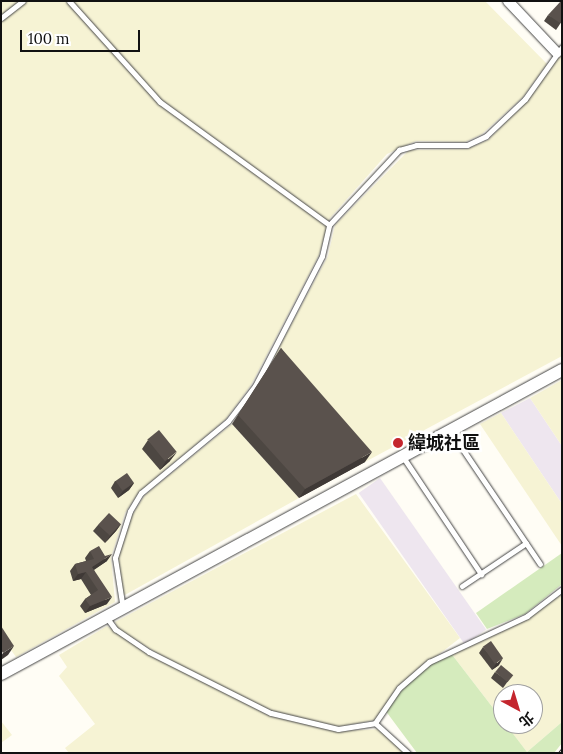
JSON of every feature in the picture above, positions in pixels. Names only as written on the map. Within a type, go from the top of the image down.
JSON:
[{"type":"street","points":[[508,1],[560,50]]},
{"type":"street","points":[[1,674],[562,370]]},
{"type":"lane","points":[[1,18],[22,1]]},
{"type":"lane","points":[[69,1],[160,102],[329,225]]},
{"type":"lane","points":[[123,609],[115,558],[130,511],[141,494],[228,421],[255,386],[322,256],[329,225],[399,150],[416,145],[466,145],[486,136],[525,99],[560,50]]},
{"type":"lane","points":[[450,431],[540,564]]},
{"type":"lane","points":[[402,456],[480,574]]},
{"type":"lane","points":[[462,586],[526,543]]},
{"type":"lane","points":[[106,618],[115,629],[149,652],[271,713],[338,729],[375,723],[399,688],[429,662],[527,616],[562,589]]},
{"type":"lane","points":[[375,723],[408,753]]},
{"type":"path","points":[[558,753],[562,748]]},
{"type":"shaded area","points":[[1,1],[485,1],[547,64],[523,97],[482,134],[465,142],[416,141],[387,154],[330,218],[319,255],[251,385],[226,419],[139,492],[125,513],[111,557],[115,602],[16,657],[1,636]]},
{"type":"shaded area","points":[[562,51],[562,356],[365,462],[274,357],[328,256],[335,225],[409,150],[467,149],[488,140],[527,101]]},
{"type":"shaded area","points":[[562,380],[562,446],[530,398]]},
{"type":"shaded area","points":[[530,398],[562,446],[562,504],[501,413]]},
{"type":"shaded area","points":[[501,413],[562,504],[562,546],[480,424]]},
{"type":"shaded area","points":[[232,424],[299,498],[123,596],[117,559],[130,518],[145,495]]},
{"type":"shaded area","points":[[380,478],[486,630],[465,644],[359,493]]},
{"type":"shaded area","points":[[356,494],[460,638],[398,686],[375,720],[337,727],[271,711],[168,660],[118,629],[115,622]]},
{"type":"shaded area","points":[[562,594],[562,722],[527,752],[513,734],[543,734],[543,684],[493,684],[493,708],[450,652],[528,618]]},
{"type":"shaded area","points":[[107,626],[148,653],[268,715],[336,731],[384,729],[405,753],[69,753],[65,748],[95,724],[59,676],[67,667],[59,655]]},
{"type":"shaded area","points":[[1,721],[12,735],[1,743]]},
{"type":"green space","points":[[562,553],[562,584],[525,614],[487,629],[476,613]]},
{"type":"green space","points":[[450,652],[493,708],[493,734],[513,734],[527,752],[562,722],[562,743],[554,753],[417,753],[385,710],[414,676]]},
{"type":"building","points":[[561,1],[562,21],[560,23],[548,15]]},
{"type":"building","points":[[281,348],[372,452],[305,489],[238,415]]},
{"type":"building","points":[[159,430],[177,452],[165,461],[147,439]]},
{"type":"building","points":[[127,473],[134,483],[122,491],[116,481]]},
{"type":"building","points":[[109,513],[121,524],[110,536],[98,525]]},
{"type":"building","points":[[99,546],[105,556],[112,554],[92,567],[112,597],[90,606],[85,599],[98,590],[86,572],[78,574],[75,564],[94,559],[90,551]]},
{"type":"building","points":[[1,626],[14,646],[3,653],[1,650]]},
{"type":"building","points":[[491,641],[503,658],[495,664],[483,647]]},
{"type":"building","points":[[501,665],[513,675],[507,682],[495,672]]},
{"type":"place","name":"緯城社區","points":[[398,443]]}]
